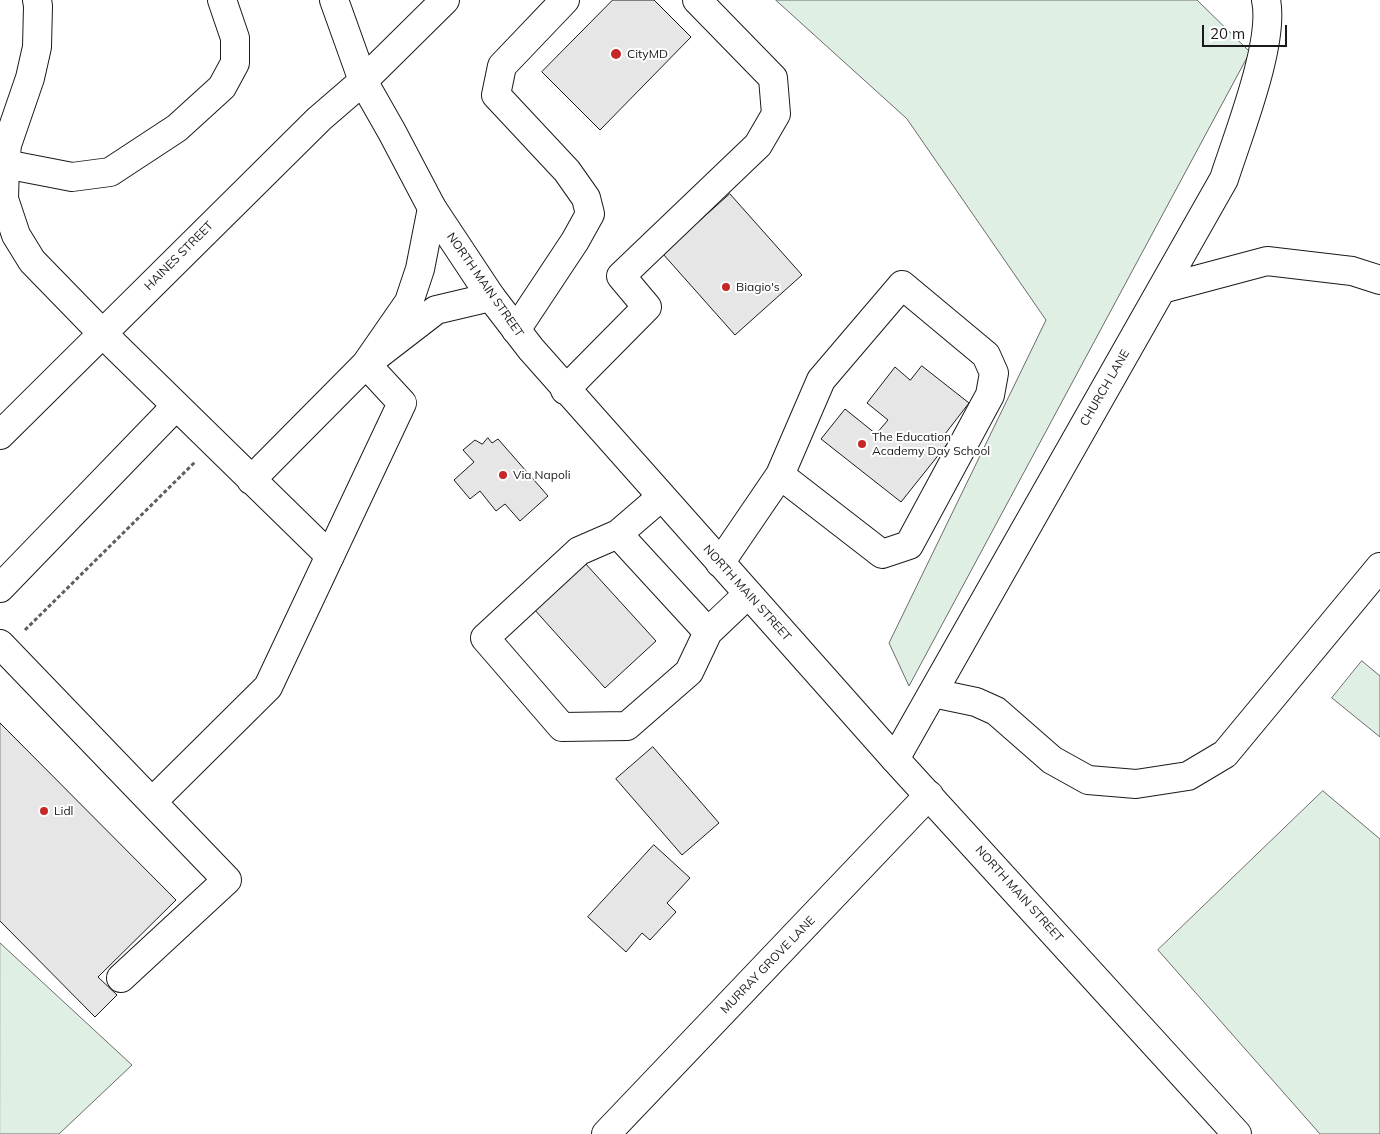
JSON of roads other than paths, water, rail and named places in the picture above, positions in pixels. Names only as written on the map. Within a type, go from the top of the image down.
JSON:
[{"type":"main road","points":[[36,0],[38,6],[37,47],[30,78],[2,163],[4,199],[16,235],[32,261],[102,333],[330,556]]},
{"type":"main road","points":[[2,163],[72,177],[110,172],[177,128],[222,87],[235,63],[235,38],[222,0]]},
{"type":"main road","name":"NORTH MAIN STREET","points":[[334,0],[363,81],[432,208],[491,297],[516,330],[565,390],[895,759],[930,795],[1237,1134]]},
{"type":"main road","name":"HAINES STREET","points":[[0,435],[319,119],[363,81],[445,0]]},
{"type":"main road","points":[[516,330],[575,241],[590,214],[586,198],[567,170],[496,95],[502,66],[565,0]]},
{"type":"main road","points":[[565,390],[647,307],[621,276],[758,145],[776,114],[773,78],[697,0]]},
{"type":"main road","name":"CHURCH LANE","points":[[895,759],[1224,179],[1255,81],[1266,37],[1268,7],[1266,0]]},
{"type":"main road","points":[[366,364],[409,302],[420,269],[432,208]]},
{"type":"main road","points":[[1162,289],[1267,260],[1352,271],[1380,280]]},
{"type":"main road","points":[[720,563],[780,475],[821,380],[902,285],[986,355],[994,373],[990,394],[909,544],[882,554],[780,475]]},
{"type":"main road","points":[[251,480],[366,364],[436,310],[491,297]]},
{"type":"main road","points":[[152,802],[268,687],[402,403],[366,364]]},
{"type":"main road","points":[[0,588],[176,406]]},
{"type":"main road","points":[[661,497],[618,534],[579,551],[485,638],[562,726],[627,726],[689,672],[708,632],[748,594]]},
{"type":"main road","points":[[618,534],[708,632]]},
{"type":"main road","points":[[933,692],[976,702],[996,711],[1052,760],[1088,780],[1136,784],[1188,776],[1225,754],[1380,568]]},
{"type":"main road","points":[[11,638],[152,802],[227,880],[121,978]]},
{"type":"main road","name":"MURRAY GROVE LANE","points":[[606,1134],[930,795]]},
{"type":"place","name":"CityMD","points":[[616,54]]},
{"type":"place","name":"Biagio's","points":[[726,287]]},
{"type":"place","name":"The Education Academy Day School","points":[[862,444]]},
{"type":"place","name":"Via Napoli","points":[[503,475]]},
{"type":"place","name":"Lidl","points":[[44,811]]}]
